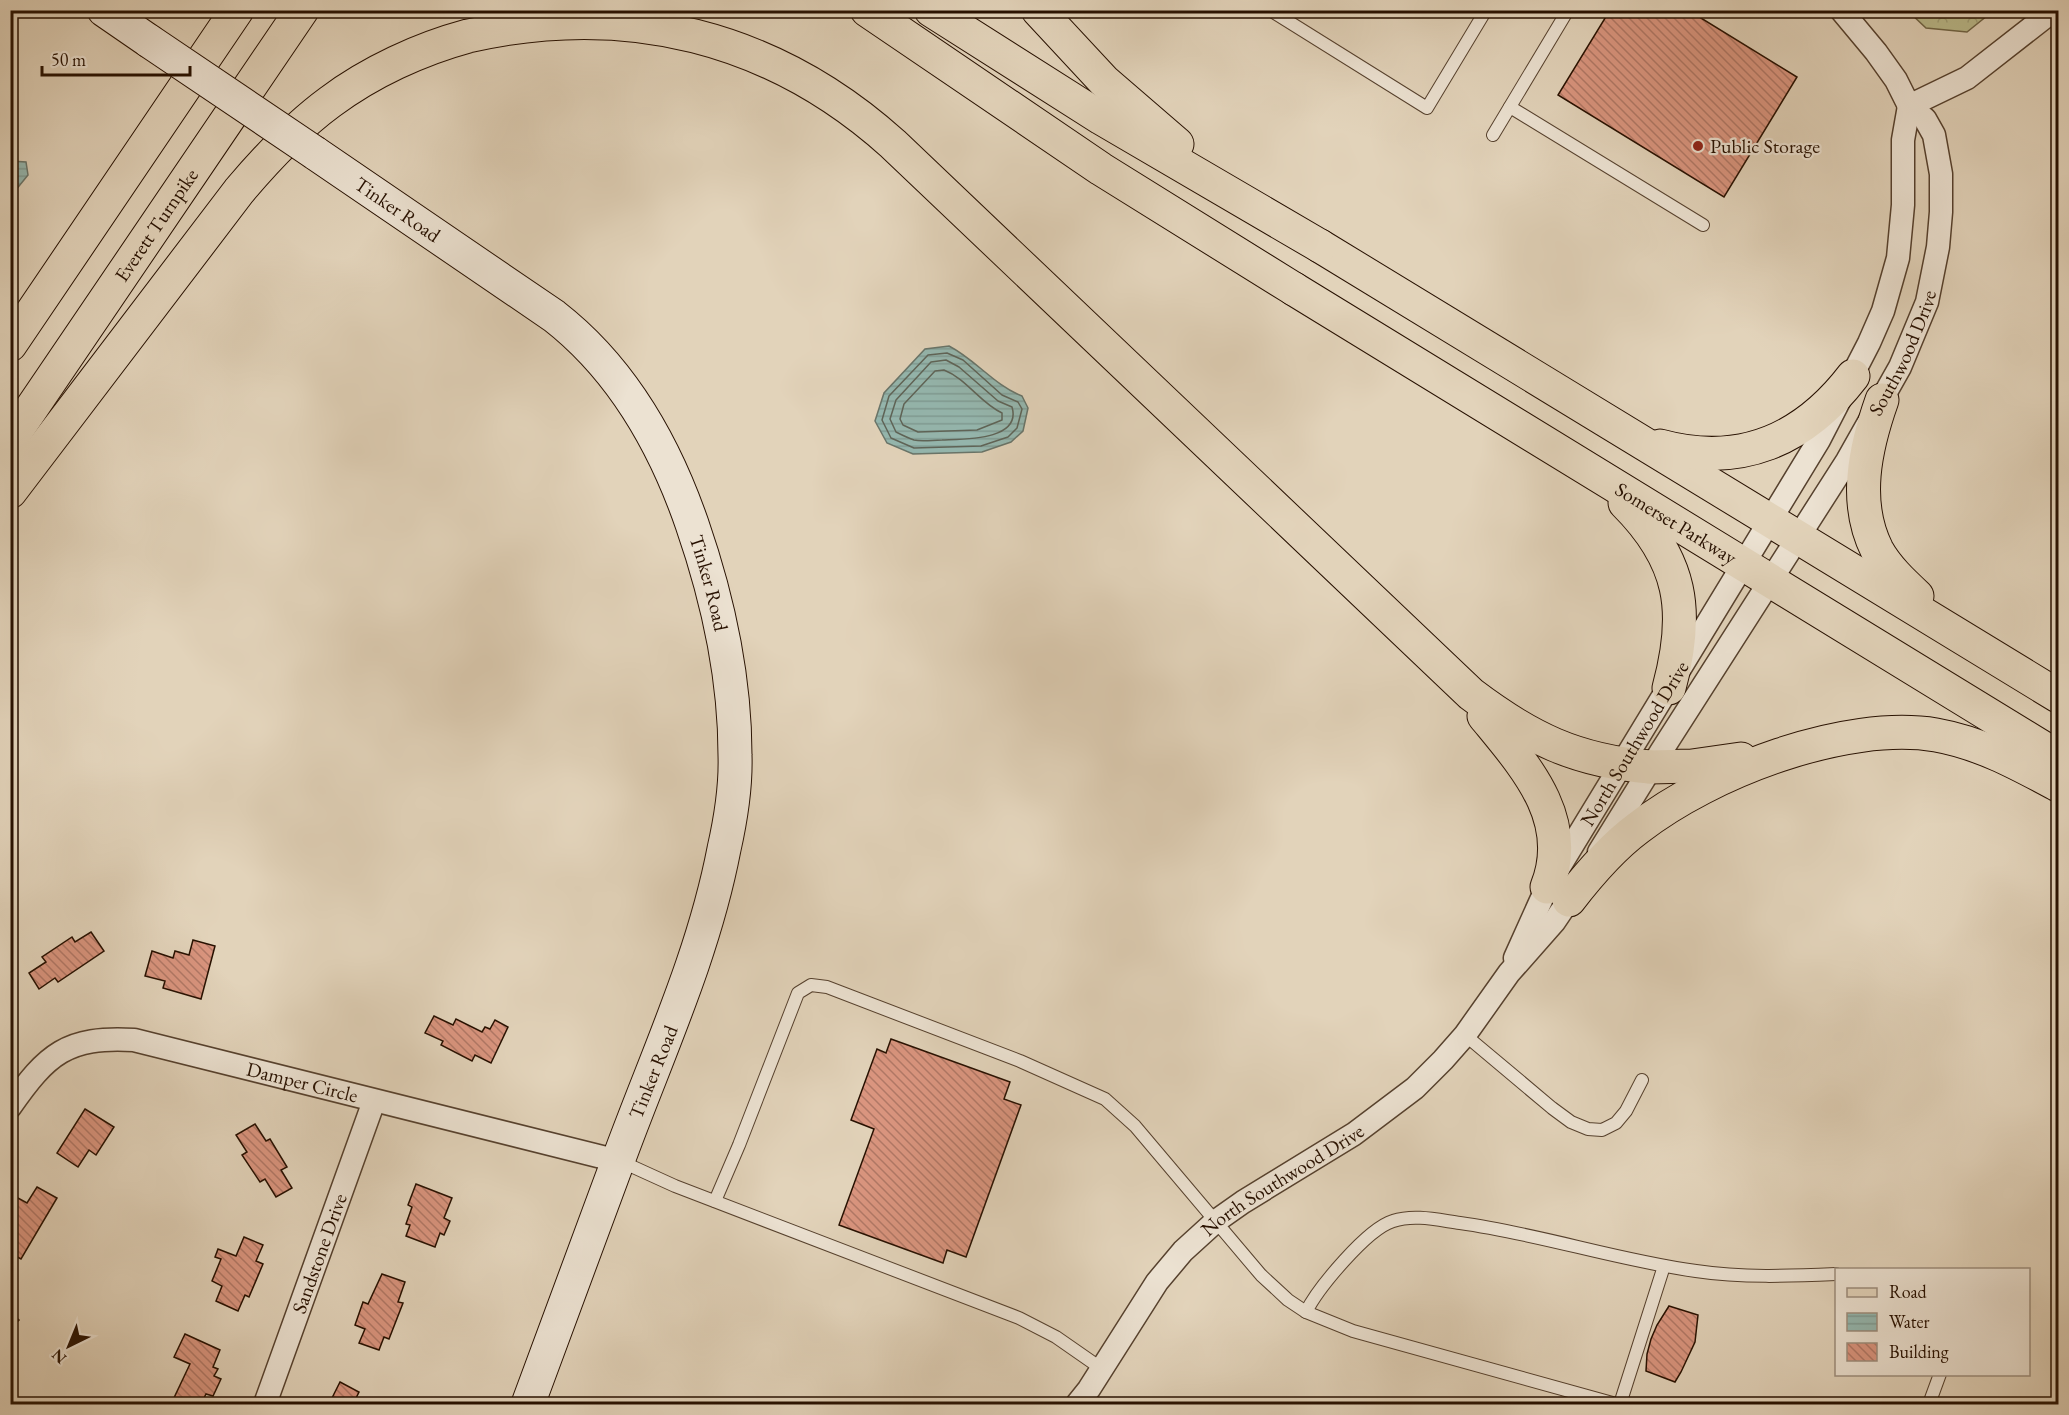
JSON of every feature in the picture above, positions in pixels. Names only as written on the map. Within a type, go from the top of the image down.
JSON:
[{"type":"main road","name":"Everett Turnpike","points":[[10,440],[302,10]]},
{"type":"main road","name":"Somerset Parkway","points":[[867,10],[1139,194],[2058,757]]},
{"type":"main road","points":[[931,10],[1092,112],[1320,246],[2058,696]]},
{"type":"main road","points":[[1038,10],[1091,69],[1143,117],[1215,173],[1320,246]]},
{"type":"main road","points":[[10,345],[236,11]]},
{"type":"main road","points":[[10,492],[227,205],[274,151],[330,101],[412,56],[474,34],[558,20],[604,19],[635,22],[682,30],[754,53],[808,80],[864,118],[1471,694],[1549,743],[1582,756],[1636,766],[1705,765],[1878,734],[1935,735],[1981,747],[2058,785]]},
{"type":"main road","points":[[1634,437],[1666,448],[1700,453],[1729,453],[1756,448],[1808,423],[1837,396],[1853,376]]},
{"type":"main road","points":[[1882,400],[1871,434],[1865,467],[1863,494],[1869,530],[1878,550],[1899,579],[1938,616],[1968,640]]},
{"type":"main road","points":[[1583,466],[1613,491],[1640,519],[1659,542],[1670,562],[1676,582],[1680,614],[1676,657],[1669,688]]},
{"type":"main road","points":[[1417,644],[1490,723],[1512,750],[1541,794],[1553,823],[1556,840],[1555,864],[1558,894]]},
{"type":"main road","points":[[1558,894],[1650,818],[1719,781],[1792,751]]},
{"type":"street","name":"Tinker Road","points":[[104,10],[509,283],[582,338],[621,383],[668,461],[684,500],[703,558],[725,645],[732,695],[736,757],[733,797],[720,873],[679,1007],[618,1161],[528,1404]]},
{"type":"street","name":"Southwood Drive","points":[[1757,572],[1799,537],[1882,400],[1908,351],[1921,319],[1932,283],[1938,247],[1941,193],[1937,146],[1931,127],[1910,106],[1884,62],[1841,10]]},
{"type":"street","points":[[1910,106],[1967,78],[2005,51],[2054,10]]},
{"type":"street","name":"Southwood Drive","points":[[1770,519],[1823,433],[1883,311],[1898,258],[1903,205],[1903,140],[1910,106]]},
{"type":"street","name":"North Southwood Drive","points":[[1077,1404],[1165,1271],[1183,1251],[1216,1221],[1388,1110],[1430,1074],[1466,1035],[1509,974],[1532,918],[1558,894],[1757,572],[1770,519]]},
{"type":"street","name":"North Southwood Drive","points":[[1636,766],[1669,688],[1757,572]]},
{"type":"street","name":"Damper Circle","points":[[10,1107],[33,1075],[48,1060],[67,1047],[110,1038],[134,1040],[618,1161]]},
{"type":"street","name":"Sandstone Drive","points":[[265,1404],[374,1101]]},
{"type":"lane","points":[[1269,10],[1427,108],[1486,10]]},
{"type":"lane","points":[[1493,135],[1568,10]]},
{"type":"lane","points":[[1510,107],[1703,225]]},
{"type":"lane","points":[[715,1201],[740,1145],[798,993],[811,985],[827,987],[1020,1061],[1105,1099],[1135,1126],[1261,1275],[1288,1300],[1306,1312],[1353,1331],[1618,1404],[1664,1266]]},
{"type":"lane","points":[[1466,1035],[1552,1108],[1571,1122],[1588,1129],[1602,1130],[1616,1123],[1626,1111],[1642,1080]]},
{"type":"lane","points":[[618,1161],[715,1201],[1019,1318],[1056,1337],[1102,1369]]},
{"type":"lane","points":[[1306,1312],[1318,1293],[1371,1234],[1384,1224],[1405,1218],[1427,1218],[1487,1227],[1664,1266],[1722,1275],[1835,1274]]},
{"type":"lane","points":[[1929,1404],[1939,1376]]},
{"type":"green space","points":[[1908,11],[1993,11],[1967,32],[1926,28]]},
{"type":"water","points":[[11,161],[26,162],[28,175],[11,196]]},
{"type":"water","points":[[949,346],[1003,386],[1022,396],[1028,408],[1023,431],[1011,442],[982,452],[913,454],[887,443],[875,421],[884,393],[925,349]]},
{"type":"building","name":"Public Storage","points":[[1610,10],[1688,10],[1797,77],[1724,197],[1558,95]]},
{"type":"building","points":[[91,932],[104,951],[58,982],[55,978],[39,989],[29,973],[46,962],[42,957],[72,937],[75,942]]},
{"type":"building","points":[[193,940],[215,946],[201,999],[163,988],[165,981],[145,976],[152,951],[173,958],[175,951],[189,955]]},
{"type":"building","points":[[434,1016],[453,1025],[456,1019],[482,1032],[485,1027],[490,1029],[495,1020],[508,1027],[491,1063],[475,1055],[472,1061],[441,1045],[443,1041],[425,1033]]},
{"type":"building","points":[[891,1039],[1010,1082],[1004,1099],[1021,1105],[966,1257],[947,1250],[943,1263],[839,1225],[874,1129],[851,1120],[877,1049],[886,1053]]},
{"type":"building","points":[[85,1109],[114,1127],[96,1155],[89,1150],[78,1167],[57,1153]]},
{"type":"building","points":[[255,1124],[266,1141],[270,1139],[287,1167],[281,1170],[292,1188],[276,1197],[265,1179],[260,1182],[242,1155],[247,1152],[236,1135]]},
{"type":"building","points":[[416,1184],[452,1198],[444,1218],[450,1221],[444,1235],[440,1233],[435,1247],[406,1236],[410,1225],[406,1224],[412,1207],[408,1205]]},
{"type":"building","points":[[37,1187],[57,1198],[21,1259],[10,1253],[10,1212],[18,1198],[27,1203]]},
{"type":"building","points":[[244,1237],[263,1245],[256,1261],[263,1264],[249,1297],[245,1295],[238,1311],[216,1301],[222,1286],[212,1281],[221,1259],[215,1257],[218,1249],[236,1256]]},
{"type":"building","points":[[382,1274],[405,1282],[398,1302],[403,1303],[389,1339],[384,1337],[379,1350],[359,1343],[365,1329],[355,1325],[363,1302],[368,1304]]},
{"type":"building","points":[[1669,1306],[1698,1315],[1695,1342],[1675,1382],[1646,1371],[1651,1339]]},
{"type":"building","points":[[10,1312],[19,1320],[10,1329]]},
{"type":"building","points":[[185,1334],[220,1350],[213,1367],[218,1369],[214,1376],[221,1379],[213,1396],[206,1394],[201,1404],[182,1404],[173,1400],[190,1364],[174,1357]]},
{"type":"building","points":[[340,1382],[359,1392],[353,1404],[329,1404]]},
{"type":"place","name":"Public Storage","points":[[1698,146]]}]
